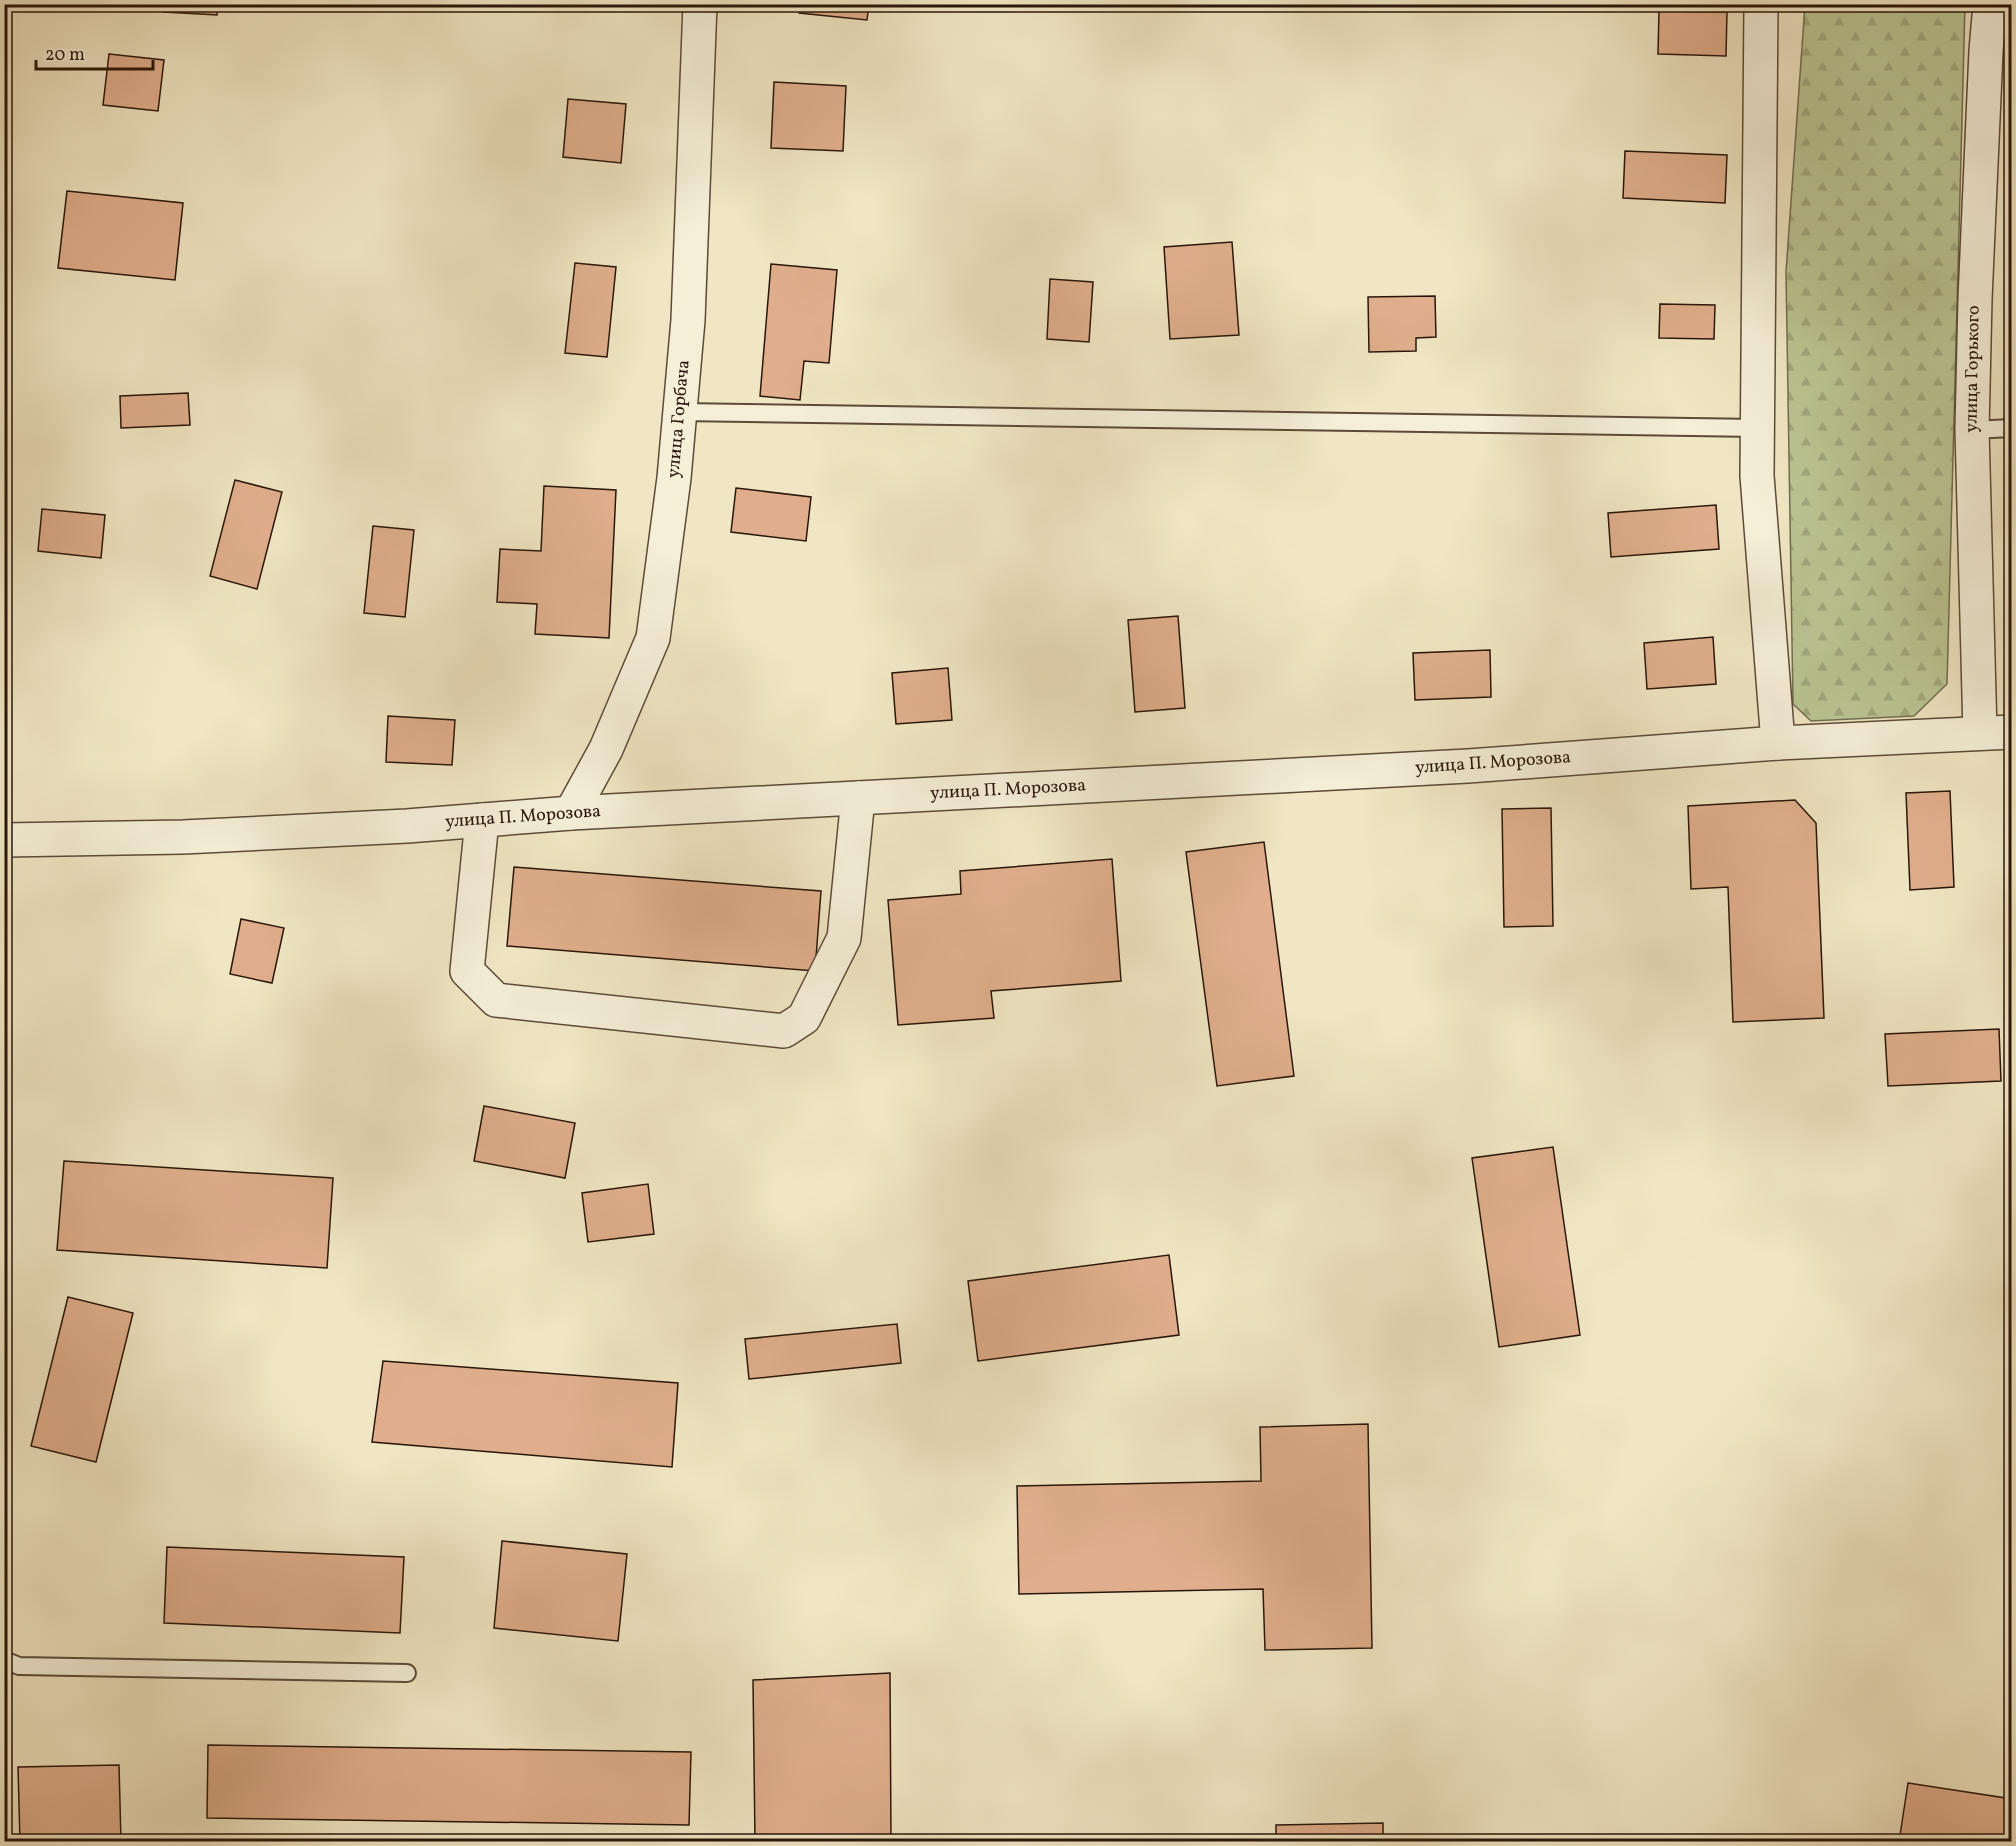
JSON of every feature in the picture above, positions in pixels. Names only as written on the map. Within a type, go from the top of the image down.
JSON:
[{"type":"street","name":"улица Горбача","points":[[571,813],[606,749],[653,638],[674,478],[688,320],[700,4]]},
{"type":"street","points":[[1761,4],[1757,476],[1778,743]]},
{"type":"street","name":"улица Горького","points":[[1980,733],[1972,430],[1975,287],[1990,4]]},
{"type":"street","name":"улица П. Морозова","points":[[4,840],[183,837],[571,813],[1456,766],[1778,743],[2012,732]]},
{"type":"street","points":[[482,820],[467,971],[496,1000],[784,1031],[804,1018],[844,938],[858,798]]},
{"type":"lane","points":[[680,412],[1758,428]]},
{"type":"lane","points":[[1972,430],[2012,428]]},
{"type":"lane","points":[[4,1660],[19,1666],[407,1673]]},
{"type":"green space","points":[[1805,5],[1965,5],[1947,684],[1914,716],[1811,721],[1793,704],[1786,272]]},
{"type":"building","points":[[165,4],[218,4],[217,15],[164,12]]},
{"type":"building","points":[[799,4],[869,4],[867,20],[799,13]]},
{"type":"building","points":[[1659,11],[1727,12],[1726,56],[1658,54]]},
{"type":"building","points":[[109,54],[164,60],[158,111],[103,105]]},
{"type":"building","points":[[774,82],[846,86],[843,151],[771,148]]},
{"type":"building","points":[[568,99],[626,104],[621,163],[563,157]]},
{"type":"building","points":[[1625,151],[1727,155],[1725,203],[1623,198]]},
{"type":"building","points":[[67,191],[183,203],[175,280],[58,268]]},
{"type":"building","points":[[1232,242],[1239,335],[1170,339],[1164,247]]},
{"type":"building","points":[[575,263],[616,267],[607,357],[565,353]]},
{"type":"building","points":[[771,264],[837,270],[829,363],[804,361],[800,400],[760,396]]},
{"type":"building","points":[[1050,279],[1093,282],[1089,342],[1047,339]]},
{"type":"building","points":[[1435,296],[1436,337],[1416,338],[1416,351],[1369,352],[1368,297]]},
{"type":"building","points":[[1660,304],[1715,305],[1714,339],[1659,338]]},
{"type":"building","points":[[188,393],[190,425],[121,428],[120,396]]},
{"type":"building","points":[[235,480],[282,492],[257,589],[210,576]]},
{"type":"building","points":[[544,486],[616,490],[609,638],[535,634],[537,604],[497,602],[500,549],[541,551]]},
{"type":"building","points":[[736,488],[811,497],[806,541],[731,532]]},
{"type":"building","points":[[1716,505],[1719,549],[1611,557],[1608,513]]},
{"type":"building","points":[[42,509],[105,515],[101,558],[38,551]]},
{"type":"building","points":[[373,526],[414,530],[405,617],[364,613]]},
{"type":"building","points":[[1178,616],[1185,708],[1135,712],[1128,620]]},
{"type":"building","points":[[1713,637],[1716,684],[1647,689],[1644,643]]},
{"type":"building","points":[[1490,650],[1491,697],[1415,700],[1413,653]]},
{"type":"building","points":[[948,668],[952,720],[896,724],[892,673]]},
{"type":"building","points":[[388,716],[455,720],[452,765],[386,762]]},
{"type":"building","points":[[1950,791],[1954,887],[1910,890],[1906,793]]},
{"type":"building","points":[[1795,800],[1816,823],[1824,1018],[1733,1022],[1728,887],[1691,889],[1688,806]]},
{"type":"building","points":[[1551,808],[1553,926],[1504,927],[1502,809]]},
{"type":"building","points":[[1264,842],[1294,1076],[1217,1086],[1186,852]]},
{"type":"building","points":[[1112,859],[1121,981],[991,991],[994,1018],[898,1025],[888,900],[961,894],[960,871]]},
{"type":"building","points":[[514,867],[821,891],[815,971],[507,946]]},
{"type":"building","points":[[241,919],[284,928],[272,983],[230,974]]},
{"type":"building","points":[[1999,1029],[2001,1081],[1888,1086],[1885,1034]]},
{"type":"building","points":[[484,1106],[575,1123],[565,1178],[474,1161]]},
{"type":"building","points":[[1553,1147],[1580,1335],[1499,1347],[1472,1158]]},
{"type":"building","points":[[64,1161],[333,1178],[327,1268],[57,1250]]},
{"type":"building","points":[[648,1184],[654,1234],[588,1242],[582,1193]]},
{"type":"building","points":[[1169,1255],[1179,1335],[978,1361],[968,1281]]},
{"type":"building","points":[[68,1297],[133,1313],[96,1462],[31,1446]]},
{"type":"building","points":[[897,1324],[901,1363],[749,1379],[745,1339]]},
{"type":"building","points":[[383,1361],[678,1383],[672,1467],[372,1442]]},
{"type":"building","points":[[1368,1424],[1372,1648],[1265,1650],[1263,1589],[1019,1594],[1017,1486],[1261,1481],[1260,1427]]},
{"type":"building","points":[[502,1541],[627,1554],[618,1641],[494,1628]]},
{"type":"building","points":[[167,1547],[404,1557],[400,1633],[164,1623]]},
{"type":"building","points":[[890,1673],[891,1842],[755,1842],[753,1680]]},
{"type":"building","points":[[208,1745],[691,1752],[689,1825],[207,1818]]},
{"type":"building","points":[[119,1765],[121,1842],[20,1842],[18,1767]]},
{"type":"building","points":[[1908,1783],[2012,1799],[2012,1842],[1899,1842]]},
{"type":"building","points":[[1383,1823],[1383,1842],[1276,1842],[1276,1825]]}]
